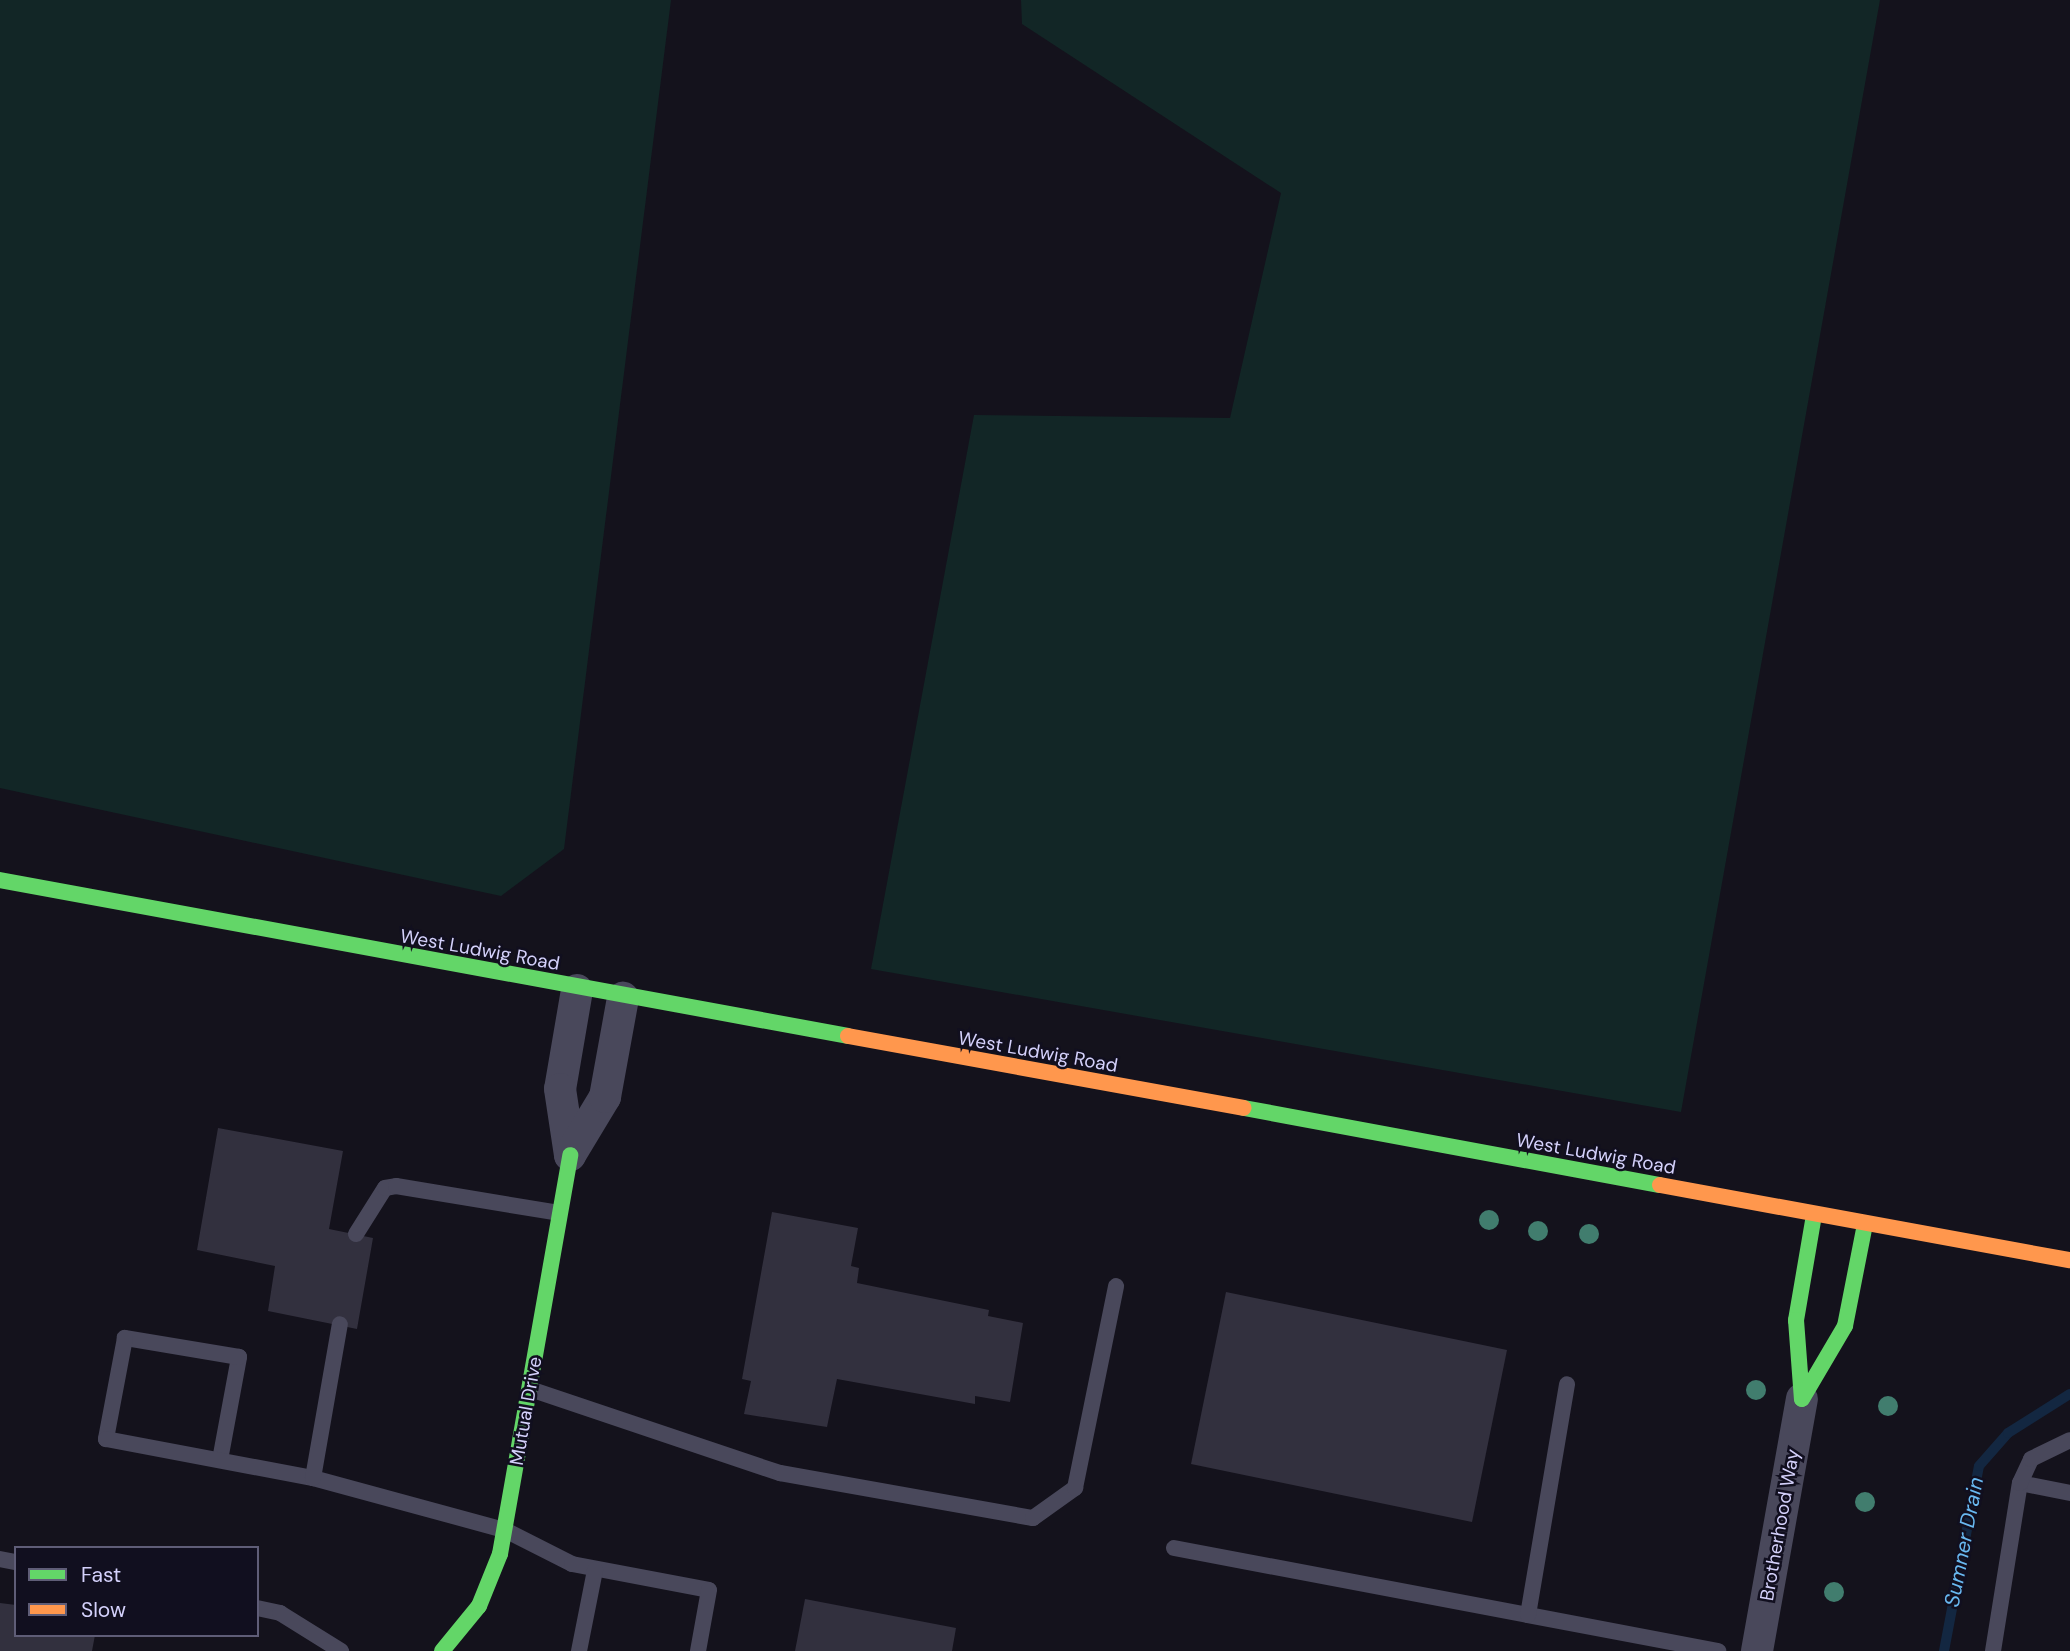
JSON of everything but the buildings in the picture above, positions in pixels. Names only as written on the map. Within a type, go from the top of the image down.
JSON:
[{"type":"main road","name":"West Ludwig Road","points":[[0,880],[577,990],[2070,1260]]},
{"type":"main road","name":"Mutual Drive","points":[[442,1651],[479,1606],[505,1530],[570,1155]]},
{"type":"main road","name":"Brotherhood Way","points":[[1802,1399],[1796,1320],[1814,1214]]},
{"type":"main road","name":"Brotherhood Way","points":[[1802,1399],[1845,1326],[1866,1224]]},
{"type":"street","name":"Mutual Drive","points":[[570,1155],[560,1088],[577,990]]},
{"type":"street","name":"Mutual Drive","points":[[570,1155],[605,1097],[623,998]]},
{"type":"street","name":"Brotherhood Way","points":[[1757,1651],[1802,1399]]},
{"type":"lane","points":[[356,1234],[385,1188],[396,1185],[561,1213]]},
{"type":"lane","points":[[530,1389],[780,1473],[1033,1518],[1075,1488],[1116,1286]]},
{"type":"lane","points":[[313,1478],[340,1324]]},
{"type":"lane","points":[[219,1460],[239,1357],[125,1338],[106,1439],[313,1478],[505,1530],[595,1570],[709,1590],[698,1651]]},
{"type":"lane","points":[[1528,1615],[1567,1384]]},
{"type":"lane","points":[[1993,1651],[2020,1483],[2031,1459],[2070,1440]]},
{"type":"lane","points":[[2020,1483],[2070,1493]]},
{"type":"lane","points":[[1174,1548],[1718,1651]]},
{"type":"lane","points":[[579,1651],[595,1570]]},
{"type":"lane","points":[[259,1608],[280,1612],[341,1651]]},
{"type":"green space","points":[[0,0],[671,0],[564,849],[501,896],[0,788]]},
{"type":"green space","points":[[1021,0],[1880,0],[1681,1112],[871,969],[974,415],[1230,418],[1281,193],[1022,24]]},
{"type":"waterway","name":"Sumner Drain","points":[[1944,1651],[1979,1466],[2008,1433],[2070,1394]]},
{"type":"traffic: fast","points":[[0,880],[848,1036]]},
{"type":"traffic: fast","points":[[1244,1108],[1660,1185]]},
{"type":"traffic: fast","points":[[442,1651],[479,1606],[500,1554],[570,1155]]},
{"type":"traffic: fast","points":[[1814,1215],[1796,1320],[1802,1399],[1845,1326],[1865,1224]]},
{"type":"traffic: slow","points":[[848,1036],[1244,1108]]},
{"type":"traffic: slow","points":[[1660,1185],[2070,1260]]}]
